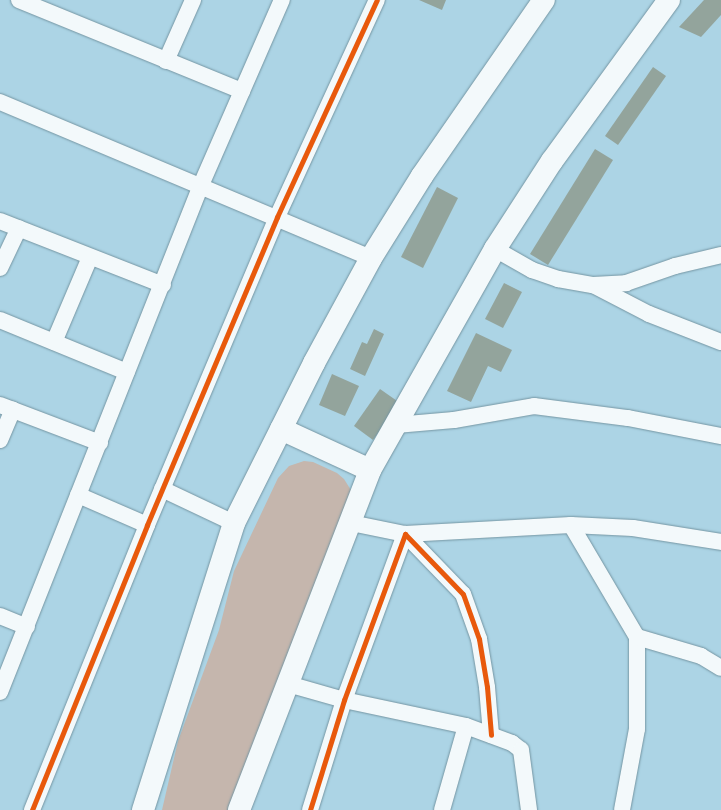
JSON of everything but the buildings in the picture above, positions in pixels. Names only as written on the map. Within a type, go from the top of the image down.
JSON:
[{"type":"highway","points":[[144,810],[234,522],[371,258],[422,176],[544,0]]},
{"type":"highway","points":[[239,810],[370,470],[495,249],[552,161],[669,0]]},
{"type":"highway","points":[[281,429],[370,470]]},
{"type":"street","points":[[19,0],[242,91]]},
{"type":"street","points":[[166,61],[193,0]]},
{"type":"street","points":[[0,692],[163,285],[201,185],[282,0]]},
{"type":"street","points":[[32,810],[147,525],[277,217],[378,0]]},
{"type":"street","points":[[0,102],[201,185],[371,258]]},
{"type":"street","points":[[0,221],[163,285]]},
{"type":"street","points":[[0,268],[19,228]]},
{"type":"street","points":[[495,249],[532,270],[558,279],[593,286],[649,314],[721,342]]},
{"type":"street","points":[[593,286],[626,283],[675,266],[721,255]]},
{"type":"street","points":[[54,342],[90,257]]},
{"type":"street","points":[[0,320],[127,372]]},
{"type":"street","points":[[396,425],[454,420],[534,406],[628,418],[721,436]]},
{"type":"street","points":[[0,440],[7,408],[100,443]]},
{"type":"street","points":[[162,489],[234,522]]},
{"type":"street","points":[[78,495],[147,525]]},
{"type":"street","points":[[350,523],[405,534],[571,525],[633,528],[721,542]]},
{"type":"street","points":[[571,525],[637,637],[637,729],[622,810]]},
{"type":"street","points":[[310,810],[344,700],[405,534]]},
{"type":"street","points":[[405,534],[464,594],[479,639],[487,687],[491,735]]},
{"type":"street","points":[[0,616],[27,627]]},
{"type":"street","points":[[637,637],[701,656],[721,668]]},
{"type":"street","points":[[288,684],[344,700],[466,726],[512,743],[521,750],[529,810]]},
{"type":"street","points":[[442,810],[466,726]]},
{"type":"shaded area","points":[[304,461],[313,462],[337,473],[344,479],[354,495],[233,810],[162,810],[178,741],[219,630],[234,571],[278,478],[289,466]]},
{"type":"cycle path","points":[[32,810],[147,525],[277,217],[377,0]]},
{"type":"cycle path","points":[[310,810],[344,700],[405,534],[463,594],[479,639],[487,687],[491,735]]}]
